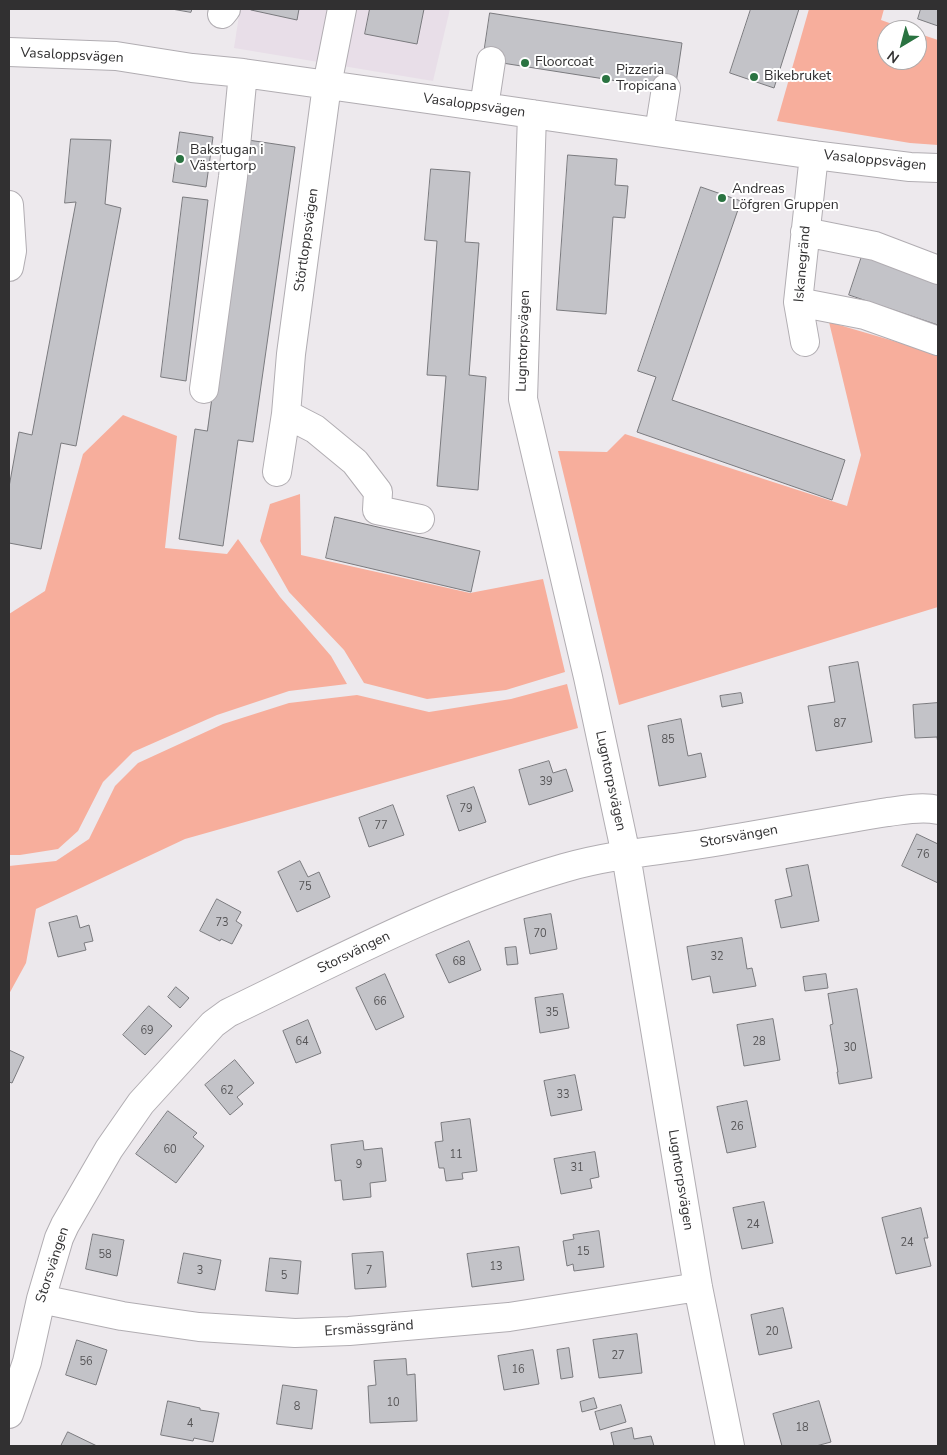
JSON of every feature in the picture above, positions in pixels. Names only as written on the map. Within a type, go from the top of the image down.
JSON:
[{"type":"street","name":"Störtloppsvägen","points":[[277,472],[327,86],[342,9]]},
{"type":"street","name":"Vasaloppsvägen","points":[[9,52],[116,56],[814,155],[910,167],[938,168]]},
{"type":"street","points":[[484,107],[491,61]]},
{"type":"street","points":[[204,389],[232,177],[243,74]]},
{"type":"street","points":[[659,132],[666,88]]},
{"type":"street","name":"Lugntorpsvägen","points":[[532,114],[523,399],[588,677],[626,855],[698,1287],[730,1446]]},
{"type":"street","name":"Iskanegränd","points":[[805,342],[798,302],[814,155]]},
{"type":"street","points":[[9,205],[12,250],[9,267]]},
{"type":"street","points":[[805,232],[875,246],[938,270]]},
{"type":"street","points":[[798,302],[865,316],[938,341]]},
{"type":"street","points":[[286,414],[315,429],[355,462],[378,492],[377,510],[420,519]]},
{"type":"street","name":"Storsvängen","points":[[9,1414],[27,1362],[41,1299],[59,1238],[65,1225],[109,1149],[141,1103],[213,1024],[228,1013],[418,922],[508,886],[566,868],[626,855],[888,812],[932,808],[938,810]]},
{"type":"street","name":"Ersmässgränd","points":[[41,1299],[122,1316],[199,1327],[294,1333],[443,1324],[509,1317],[698,1287]]},
{"type":"shaded area","points":[[240,9],[450,9],[433,81],[234,48]]},
{"type":"shaded area","points":[[809,9],[884,9],[881,20],[877,20],[877,70],[927,70],[927,36],[938,40],[938,145],[910,143],[777,121]]},
{"type":"shaded area","points":[[829,322],[938,354],[938,607],[619,705],[558,451],[607,452],[625,434],[847,506],[861,455]]},
{"type":"shaded area","points":[[123,415],[177,436],[165,548],[227,554],[238,539],[280,597],[331,656],[347,684],[289,691],[217,715],[133,752],[103,782],[78,831],[58,849],[9,855],[9,614],[45,591],[83,454]]},
{"type":"shaded area","points":[[300,494],[301,555],[470,593],[543,579],[565,672],[506,690],[427,699],[364,683],[344,650],[289,592],[260,541],[270,504]]},
{"type":"shaded area","points":[[567,684],[578,728],[185,839],[36,909],[26,963],[9,994],[9,866],[56,861],[89,839],[115,786],[138,763],[223,724],[289,703],[357,695],[429,712],[511,699]]},
{"type":"building","points":[[172,9],[192,9],[191,12]]},
{"type":"building","points":[[251,9],[299,9],[297,20]]},
{"type":"building","points":[[370,9],[424,9],[417,44],[365,34]]},
{"type":"building","points":[[751,9],[799,9],[774,88],[730,73]]},
{"type":"building","points":[[921,9],[938,9],[938,26],[927,22],[927,20],[918,19]]},
{"type":"building","points":[[490,13],[682,43],[675,90],[483,60]]},
{"type":"building","points":[[180,132],[213,137],[206,187],[173,182]]},
{"type":"building","points":[[71,139],[111,140],[105,204],[121,208],[76,446],[61,443],[41,549],[9,543],[9,487],[19,432],[32,435],[76,202],[65,203]]},
{"type":"building","points":[[248,140],[295,147],[253,442],[238,440],[223,546],[179,539],[195,429],[207,431]]},
{"type":"building","points":[[568,155],[617,159],[615,185],[628,186],[625,218],[613,217],[606,314],[557,310]]},
{"type":"building","points":[[431,169],[470,172],[465,242],[479,243],[469,375],[486,377],[478,490],[437,486],[446,376],[427,375],[437,241],[425,240]]},
{"type":"building","points":[[701,187],[741,201],[672,400],[845,460],[832,500],[637,432],[656,377],[638,371]]},
{"type":"building","points":[[183,197],[208,200],[186,381],[161,377]]},
{"type":"building","points":[[862,256],[938,281],[938,325],[849,295]]},
{"type":"building","points":[[335,517],[480,551],[471,592],[326,558]]},
{"type":"building","points":[[858,662],[872,742],[816,751],[808,706],[835,702],[829,667]]},
{"type":"building","points":[[741,693],[743,703],[722,707],[720,696]]},
{"type":"building","points":[[938,703],[938,744],[937,737],[915,738],[913,705]]},
{"type":"building","points":[[681,719],[688,756],[701,753],[706,777],[659,786],[648,726]]},
{"type":"building","points":[[549,761],[553,773],[566,769],[573,791],[529,805],[519,770]]},
{"type":"building","points":[[474,787],[486,822],[459,831],[447,796]]},
{"type":"building","points":[[393,805],[404,835],[369,847],[359,818]]},
{"type":"building","points":[[917,834],[938,844],[938,883],[902,866]]},
{"type":"building","points":[[300,861],[308,877],[319,872],[330,897],[297,912],[278,872]]},
{"type":"building","points":[[808,865],[819,921],[781,928],[775,900],[792,896],[786,869]]},
{"type":"building","points":[[217,899],[241,912],[236,921],[242,925],[232,944],[221,939],[220,941],[200,931]]},
{"type":"building","points":[[551,914],[557,949],[530,954],[524,919]]},
{"type":"building","points":[[77,916],[80,928],[89,925],[93,941],[84,943],[86,950],[58,957],[49,923]]},
{"type":"building","points":[[742,938],[747,969],[752,968],[756,986],[713,993],[710,976],[692,980],[687,947]]},
{"type":"building","points":[[469,941],[481,970],[449,983],[436,955]]},
{"type":"building","points":[[516,947],[518,964],[507,965],[505,948]]},
{"type":"building","points":[[385,974],[404,1017],[376,1030],[356,988]]},
{"type":"building","points":[[826,974],[828,988],[805,991],[803,977]]},
{"type":"building","points":[[176,987],[189,998],[180,1008],[168,997]]},
{"type":"building","points":[[857,989],[872,1078],[839,1084],[830,1025],[833,1024],[828,994]]},
{"type":"building","points":[[563,994],[569,1028],[540,1033],[535,998]]},
{"type":"building","points":[[149,1006],[172,1026],[145,1055],[123,1035]]},
{"type":"building","points":[[773,1019],[780,1060],[744,1066],[737,1025]]},
{"type":"building","points":[[308,1020],[321,1053],[296,1063],[283,1031]]},
{"type":"building","points":[[9,1050],[24,1057],[12,1083],[9,1082]]},
{"type":"building","points":[[235,1060],[254,1083],[237,1097],[243,1104],[230,1115],[205,1085]]},
{"type":"building","points":[[575,1075],[582,1110],[551,1116],[544,1081]]},
{"type":"building","points":[[747,1101],[756,1147],[727,1153],[717,1107]]},
{"type":"building","points":[[168,1111],[197,1133],[193,1137],[204,1146],[176,1183],[136,1154]]},
{"type":"building","points":[[470,1119],[477,1171],[462,1173],[463,1179],[446,1181],[444,1168],[439,1168],[435,1142],[443,1141],[441,1123]]},
{"type":"building","points":[[363,1141],[364,1150],[382,1148],[386,1181],[370,1183],[371,1197],[343,1200],[341,1180],[335,1181],[331,1145]]},
{"type":"building","points":[[595,1152],[599,1177],[590,1179],[592,1188],[561,1194],[554,1159]]},
{"type":"building","points":[[764,1202],[773,1243],[742,1249],[733,1208]]},
{"type":"building","points":[[921,1208],[928,1238],[924,1238],[931,1266],[896,1274],[882,1218]]},
{"type":"building","points":[[599,1231],[604,1267],[574,1271],[573,1264],[567,1266],[563,1241],[574,1239],[573,1235]]},
{"type":"building","points":[[93,1234],[124,1240],[117,1276],[86,1269]]},
{"type":"building","points":[[519,1247],[524,1280],[472,1287],[467,1254]]},
{"type":"building","points":[[383,1252],[386,1287],[355,1289],[352,1254]]},
{"type":"building","points":[[184,1253],[221,1260],[215,1290],[178,1283]]},
{"type":"building","points":[[270,1258],[301,1261],[298,1294],[266,1291]]},
{"type":"building","points":[[783,1308],[792,1348],[759,1355],[751,1315]]},
{"type":"building","points":[[637,1334],[642,1373],[599,1378],[593,1340]]},
{"type":"building","points":[[77,1340],[107,1350],[96,1385],[66,1375]]},
{"type":"building","points":[[569,1348],[573,1377],[561,1379],[557,1350]]},
{"type":"building","points":[[533,1350],[539,1384],[504,1390],[498,1356]]},
{"type":"building","points":[[406,1359],[407,1375],[415,1374],[417,1421],[370,1423],[368,1386],[376,1385],[374,1361]]},
{"type":"building","points":[[283,1385],[317,1390],[312,1429],[277,1424]]},
{"type":"building","points":[[594,1398],[597,1408],[582,1412],[580,1402]]},
{"type":"building","points":[[168,1401],[219,1413],[213,1442],[194,1438],[193,1441],[161,1435]]},
{"type":"building","points":[[819,1401],[831,1442],[816,1446],[782,1446],[773,1414]]},
{"type":"building","points":[[621,1405],[626,1422],[600,1430],[595,1412]]},
{"type":"building","points":[[632,1428],[634,1439],[651,1436],[654,1446],[614,1446],[611,1433]]},
{"type":"building","points":[[68,1432],[97,1446],[61,1446]]},
{"type":"place","name":"Floorcoat","points":[[525,63]]},
{"type":"place","name":"Bikebruket","points":[[754,77]]},
{"type":"place","name":"Pizzeria Tropicana","points":[[606,79]]},
{"type":"place","name":"Bakstugan i Västertorp","points":[[180,159]]},
{"type":"place","name":"Andreas Löfgren Gruppen","points":[[722,198]]}]
